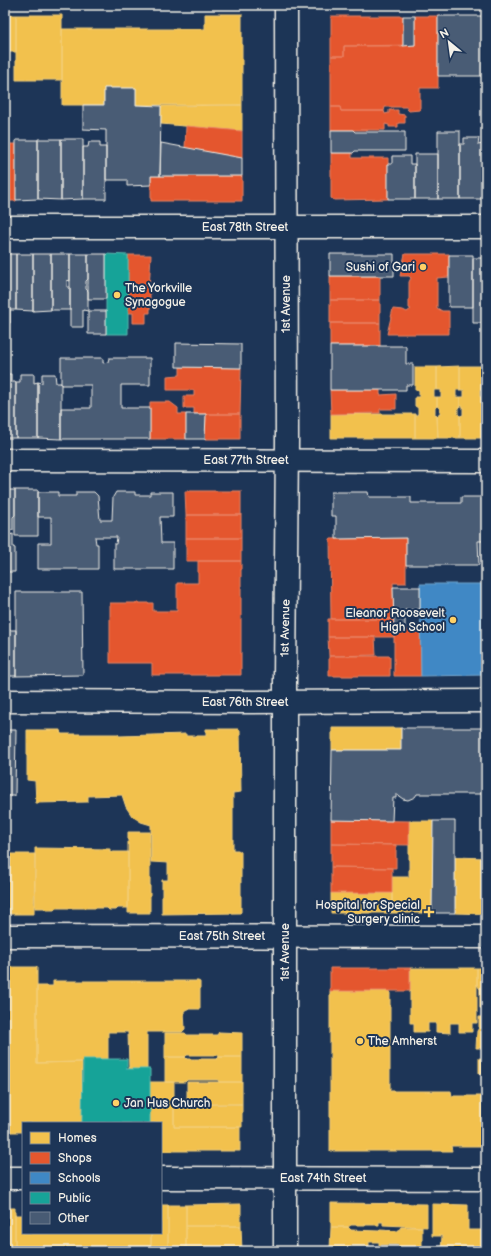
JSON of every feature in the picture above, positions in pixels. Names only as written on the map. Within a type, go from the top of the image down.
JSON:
[{"type":"street","name":"1st Avenue","points":[[284,1251],[287,460],[286,5]]},
{"type":"street","name":"East 78th Street","points":[[5,227],[486,227]]},
{"type":"street","name":"East 77th Street","points":[[5,460],[486,461]]},
{"type":"street","name":"East 76th Street","points":[[5,701],[486,701]]},
{"type":"street","name":"East 75th Street","points":[[5,936],[486,936]]},
{"type":"street","points":[[5,1178],[22,1178]]},
{"type":"street","name":"East 74th Street","points":[[162,1178],[486,1179]]},
{"type":"building: Homes","points":[[205,14],[242,14],[242,105],[136,105],[136,88],[104,88],[104,105],[62,105],[62,29],[205,29]]},
{"type":"building: Homes","points":[[5,15],[16,15],[16,52],[5,52]]},
{"type":"building: Homes","points":[[16,15],[62,15],[62,80],[16,80]]},
{"type":"building: Homes","points":[[5,61],[9,61],[9,90],[5,90]]},
{"type":"building: Homes","points":[[242,105],[242,131],[161,124],[161,106]]},
{"type":"building: Homes","points":[[460,366],[460,390],[456,390],[456,397],[460,397],[458,414],[460,416],[460,438],[438,438],[437,416],[440,414],[440,408],[437,406],[437,397],[441,397],[441,390],[437,390],[437,367]]},
{"type":"building: Homes","points":[[460,366],[484,366],[484,390],[480,390],[480,397],[484,397],[484,406],[481,407],[481,414],[484,415],[484,438],[460,438],[460,416],[463,415],[463,406],[460,406],[460,397],[464,397],[464,390],[460,390]]},
{"type":"building: Homes","points":[[415,367],[437,367],[437,390],[434,390],[434,397],[437,397],[435,414],[437,416],[438,438],[415,438],[415,416],[418,414],[418,408],[415,406],[415,397],[419,397],[419,390],[415,390]]},
{"type":"building: Homes","points":[[331,414],[415,414],[415,438],[331,438]]},
{"type":"building: Homes","points":[[332,728],[401,728],[401,750],[332,750]]},
{"type":"building: Homes","points":[[206,729],[240,730],[241,792],[233,793],[233,850],[238,850],[241,852],[241,912],[162,914],[162,880],[168,880],[168,863],[151,862],[151,825],[141,822],[132,816],[126,807],[122,795],[88,796],[88,802],[36,803],[35,781],[27,780],[27,730],[61,730],[61,734],[118,734],[119,736],[186,734],[186,736],[206,736]]},
{"type":"building: Homes","points":[[409,821],[433,821],[432,913],[392,913],[392,877],[409,877]]},
{"type":"building: Homes","points":[[128,832],[150,832],[150,913],[128,913]]},
{"type":"building: Homes","points":[[35,848],[110,849],[110,852],[128,852],[128,908],[109,910],[107,908],[56,908],[54,910],[46,910],[44,908],[35,908]]},
{"type":"building: Homes","points":[[5,854],[10,854],[9,914],[5,914]]},
{"type":"building: Homes","points":[[10,854],[35,854],[34,914],[9,914]]},
{"type":"building: Homes","points":[[455,857],[486,858],[486,914],[455,913]]},
{"type":"building: Homes","points":[[331,893],[392,893],[392,913],[331,913]]},
{"type":"building: Homes","points":[[5,967],[37,967],[37,1063],[82,1062],[82,1122],[22,1122],[22,1132],[5,1132]]},
{"type":"building: Homes","points":[[410,968],[477,968],[477,1023],[472,1023],[472,1032],[459,1032],[459,1023],[450,1023],[450,1033],[436,1032],[436,1023],[428,1023],[428,1032],[414,1032],[414,1023],[410,1023]]},
{"type":"building: Homes","points":[[477,968],[486,968],[486,1048],[476,1048],[479,1017],[483,1017],[483,1008],[480,1008],[480,989],[477,985]]},
{"type":"building: Homes","points":[[53,981],[198,981],[200,982],[200,1009],[187,1009],[184,1011],[185,1029],[182,1032],[147,1032],[147,1069],[129,1069],[128,1032],[108,1032],[108,1059],[83,1059],[82,1062],[37,1063],[37,986],[53,986]]},
{"type":"building: Homes","name":"The Amherst","points":[[330,991],[390,991],[390,1091],[451,1091],[452,1096],[486,1096],[486,1146],[451,1146],[452,1151],[330,1151]]},
{"type":"building: Homes","points":[[219,1032],[242,1033],[242,1057],[187,1055],[185,1057],[165,1057],[165,1033],[217,1035]]},
{"type":"building: Homes","points":[[165,1057],[217,1059],[219,1057],[242,1057],[242,1082],[187,1080],[185,1082],[165,1082]]},
{"type":"building: Homes","points":[[479,1058],[486,1059],[486,1074],[479,1073]]},
{"type":"building: Homes","points":[[150,1082],[174,1082],[174,1127],[240,1127],[240,1151],[162,1151],[162,1122],[150,1122]]},
{"type":"building: Homes","points":[[187,1082],[242,1082],[242,1104],[187,1104]]},
{"type":"building: Homes","points":[[242,1104],[242,1127],[174,1127],[174,1105]]},
{"type":"building: Homes","points":[[331,1203],[427,1204],[427,1227],[383,1225],[383,1222],[379,1222],[379,1225],[331,1227]]},
{"type":"building: Homes","points":[[241,1204],[241,1226],[186,1226],[186,1205]]},
{"type":"building: Homes","points":[[432,1204],[468,1205],[468,1230],[486,1230],[486,1251],[441,1251],[442,1236],[432,1236]]},
{"type":"building: Homes","points":[[162,1205],[168,1205],[168,1251],[151,1251],[151,1234],[162,1234]]},
{"type":"building: Homes","points":[[168,1205],[186,1205],[186,1251],[173,1251],[173,1248],[168,1248]]},
{"type":"building: Homes","points":[[5,1208],[15,1208],[15,1251],[5,1251]]},
{"type":"building: Homes","points":[[15,1215],[22,1215],[22,1234],[151,1234],[151,1251],[15,1251]]},
{"type":"building: Homes","points":[[186,1226],[241,1226],[242,1251],[186,1251]]},
{"type":"building: Homes","points":[[331,1227],[348,1227],[351,1230],[398,1231],[401,1227],[422,1227],[422,1250],[401,1250],[398,1245],[379,1245],[379,1242],[369,1242],[369,1246],[351,1246],[347,1249],[330,1249]]},
{"type":"building: Homes","points":[[330,1249],[406,1250],[406,1251],[330,1251]]},
{"type":"building: Shops","points":[[331,16],[403,16],[403,46],[344,46],[344,56],[331,56]]},
{"type":"building: Shops","points":[[415,16],[438,16],[438,88],[420,88],[420,110],[409,111],[407,107],[385,107],[384,111],[341,111],[340,107],[331,107],[331,56],[344,56],[344,46],[415,45]]},
{"type":"building: Shops","points":[[331,107],[340,107],[341,111],[384,111],[385,114],[389,113],[389,110],[398,110],[398,114],[405,115],[405,123],[398,123],[398,127],[389,127],[389,125],[385,124],[385,130],[331,130]]},
{"type":"building: Shops","points":[[186,126],[242,131],[242,158],[185,148]]},
{"type":"building: Shops","points":[[5,144],[16,144],[16,201],[5,201]]},
{"type":"building: Shops","points":[[331,153],[352,153],[352,158],[388,158],[388,199],[334,200],[331,198]]},
{"type":"building: Shops","points":[[151,176],[242,176],[242,201],[151,201]]},
{"type":"building: Shops","points":[[405,254],[449,254],[449,277],[437,278],[437,308],[442,311],[449,311],[449,334],[387,334],[393,309],[407,312],[411,309],[409,308],[409,282],[411,278],[409,276],[400,276]]},
{"type":"building: Shops","points":[[128,255],[151,255],[149,289],[150,313],[146,313],[146,323],[133,323],[133,313],[128,313],[128,290],[130,288],[128,279]]},
{"type":"building: Shops","points":[[330,276],[380,276],[380,300],[330,300]]},
{"type":"building: Shops","points":[[330,300],[380,300],[380,323],[330,323]]},
{"type":"building: Shops","points":[[330,323],[380,323],[380,346],[330,346]]},
{"type":"building: Shops","points":[[180,367],[241,368],[240,414],[194,414],[194,408],[184,408],[184,396],[194,396],[194,390],[167,390],[167,376],[180,375]]},
{"type":"building: Shops","points":[[330,390],[380,390],[380,395],[396,394],[396,409],[380,409],[380,413],[331,414]]},
{"type":"building: Shops","points":[[150,402],[170,402],[178,408],[178,414],[186,414],[186,439],[150,439]]},
{"type":"building: Shops","points":[[206,414],[240,414],[240,439],[205,439]]},
{"type":"building: Shops","points":[[185,491],[241,491],[241,515],[186,515]]},
{"type":"building: Shops","points":[[186,515],[241,515],[241,538],[186,538]]},
{"type":"building: Shops","points":[[186,538],[241,538],[241,561],[186,561]]},
{"type":"building: Shops","points":[[406,538],[406,583],[393,583],[394,619],[331,619],[330,539]]},
{"type":"building: Shops","points":[[198,561],[241,561],[241,675],[152,675],[152,663],[110,663],[110,603],[153,603],[153,611],[177,611],[177,583],[198,583]]},
{"type":"building: Shops","points":[[328,619],[394,619],[394,637],[328,637]]},
{"type":"building: Shops","points":[[394,630],[420,630],[421,676],[394,676]]},
{"type":"building: Shops","points":[[328,637],[375,637],[376,655],[329,656]]},
{"type":"building: Shops","points":[[329,656],[390,656],[390,676],[329,676]]},
{"type":"building: Shops","points":[[331,820],[409,821],[409,845],[331,844]]},
{"type":"building: Shops","points":[[331,844],[396,845],[396,868],[331,867]]},
{"type":"building: Shops","points":[[331,867],[392,868],[392,893],[331,893]]},
{"type":"building: Shops","points":[[330,968],[410,968],[410,991],[330,991]]},
{"type":"building: Schools","name":"Eleanor Roosevelt High School","points":[[420,584],[486,584],[486,675],[421,676]]},
{"type":"building: Public","name":"The Yorkville Synagogue","points":[[106,254],[128,255],[128,334],[106,334]]},
{"type":"building: Public","points":[[484,347],[486,347],[486,438],[484,438]]},
{"type":"building: Public","name":"Jan Hus Church","points":[[83,1059],[127,1059],[127,1069],[150,1069],[150,1122],[82,1122]]},
{"type":"building: Other","points":[[403,16],[415,16],[415,45],[403,46]]},
{"type":"building: Other","points":[[438,16],[486,16],[486,76],[438,76]]},
{"type":"building: Other","points":[[104,88],[136,88],[136,105],[161,106],[160,176],[151,176],[151,185],[127,186],[127,180],[106,180],[106,130],[83,129],[83,105],[104,105]]},
{"type":"building: Other","points":[[331,130],[353,130],[355,132],[405,132],[405,151],[355,151],[353,153],[331,153]]},
{"type":"building: Other","points":[[438,131],[460,131],[460,199],[438,199]]},
{"type":"building: Other","points":[[464,138],[479,138],[478,145],[483,144],[483,199],[460,199],[460,144],[464,144]]},
{"type":"building: Other","points":[[38,139],[61,139],[61,200],[38,199]]},
{"type":"building: Other","points":[[61,139],[83,139],[83,199],[61,200]]},
{"type":"building: Other","points":[[16,140],[38,140],[38,199],[16,200]]},
{"type":"building: Other","points":[[89,142],[100,142],[100,147],[106,147],[106,199],[83,199],[83,147],[88,147]]},
{"type":"building: Other","points":[[161,143],[242,158],[242,176],[160,176]]},
{"type":"building: Other","points":[[483,144],[486,144],[486,199],[483,199]]},
{"type":"building: Other","points":[[415,154],[438,154],[438,199],[415,199]]},
{"type":"building: Other","points":[[392,156],[410,156],[410,164],[415,164],[415,199],[388,199],[388,164],[392,164]]},
{"type":"building: Other","points":[[5,254],[16,254],[16,310],[10,310],[10,323],[5,323]]},
{"type":"building: Other","points":[[16,254],[33,254],[33,311],[16,310]]},
{"type":"building: Other","points":[[33,254],[51,254],[51,310],[33,311]]},
{"type":"building: Other","points":[[51,254],[70,254],[70,281],[67,280],[67,287],[70,287],[70,310],[51,310]]},
{"type":"building: Other","points":[[70,254],[88,254],[88,279],[86,281],[86,289],[88,291],[88,311],[83,310],[83,327],[70,327]]},
{"type":"building: Other","points":[[88,254],[106,254],[106,299],[88,299]]},
{"type":"building: Other","points":[[330,254],[394,254],[394,276],[330,276]]},
{"type":"building: Other","points":[[449,255],[473,255],[473,307],[449,307]]},
{"type":"building: Other","points":[[473,258],[486,258],[486,323],[473,323]]},
{"type":"building: Other","points":[[88,311],[106,311],[106,334],[88,334]]},
{"type":"building: Other","points":[[176,343],[241,344],[241,368],[176,367]]},
{"type":"building: Other","points":[[330,346],[406,346],[406,364],[413,364],[413,385],[406,385],[406,390],[330,390]]},
{"type":"building: Other","points":[[61,358],[103,358],[103,363],[108,362],[109,358],[150,358],[150,385],[121,385],[121,408],[150,408],[150,439],[61,439],[61,408],[91,408],[91,385],[61,385]]},
{"type":"building: Other","points":[[5,374],[11,374],[11,382],[16,382],[16,438],[5,438]]},
{"type":"building: Other","points":[[20,374],[34,374],[34,383],[38,382],[38,438],[16,438],[16,382],[20,382]]},
{"type":"building: Other","points":[[42,374],[55,374],[56,383],[61,383],[61,439],[38,438],[38,382],[42,383]]},
{"type":"building: Other","points":[[186,414],[206,414],[205,439],[186,439]]},
{"type":"building: Other","points":[[5,490],[15,490],[15,515],[13,517],[13,530],[9,530],[9,535],[13,534],[13,547],[15,548],[15,572],[5,572]]},
{"type":"building: Other","points":[[15,490],[38,490],[38,536],[15,536]]},
{"type":"building: Other","points":[[38,492],[58,492],[58,496],[76,496],[76,492],[94,492],[98,496],[100,520],[112,520],[113,497],[116,492],[135,492],[135,495],[150,495],[150,492],[173,492],[173,517],[160,517],[161,543],[173,543],[173,569],[114,569],[114,544],[116,544],[117,537],[95,537],[96,544],[98,544],[98,569],[38,569],[38,543],[51,543],[51,517],[38,517]]},
{"type":"building: Other","points":[[331,492],[368,492],[369,497],[411,497],[411,503],[461,503],[461,497],[486,497],[485,541],[478,541],[479,565],[406,565],[406,538],[336,539],[336,516],[331,516]]},
{"type":"building: Other","points":[[393,587],[420,587],[420,609],[405,610],[405,630],[394,630]]},
{"type":"building: Other","points":[[16,592],[82,592],[83,675],[16,676]]},
{"type":"building: Other","points":[[5,630],[16,630],[16,676],[5,676]]},
{"type":"building: Other","points":[[401,728],[486,728],[486,794],[417,794],[415,797],[408,800],[403,799],[396,794],[396,798],[393,798],[392,821],[331,820],[332,750],[401,750]]},
{"type":"building: Other","points":[[5,730],[16,730],[15,796],[5,796]]},
{"type":"building: Other","points":[[433,821],[455,821],[455,913],[432,913]]},
{"type":"place","name":"Sushi of Gari","points":[[423,267]]},
{"type":"place","name":"The Yorkville Synagogue","points":[[117,295]]},
{"type":"place","name":"Eleanor Roosevelt High School","points":[[453,620]]},
{"type":"place","name":"Hospital for Special Surgery clinic","points":[[429,912]]},
{"type":"place","name":"The Amherst","points":[[360,1041]]},
{"type":"place","name":"Jan Hus Church","points":[[116,1103]]}]
